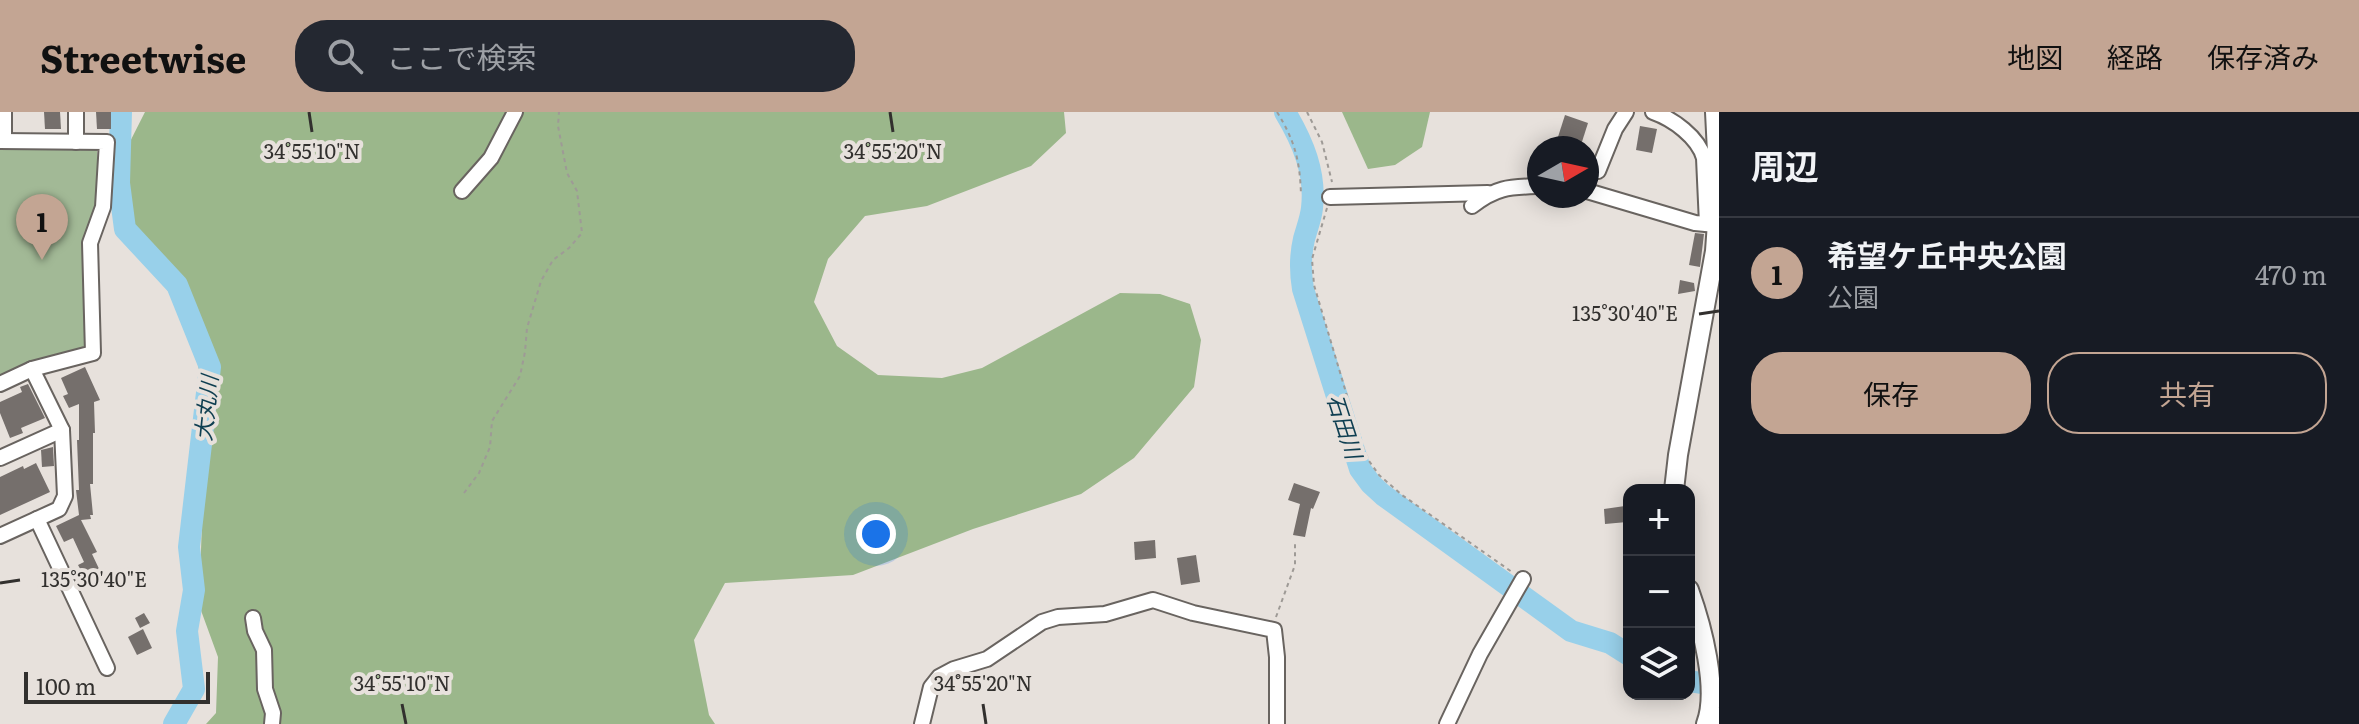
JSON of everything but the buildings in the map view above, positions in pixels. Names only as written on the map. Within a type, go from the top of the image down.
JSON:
[{"type":"main road","points":[[1675,484],[1714,284],[1712,225],[1719,194],[1715,112]]},
{"type":"main road","points":[[1695,607],[1716,676],[1714,720]]},
{"type":"street","points":[[0,384],[32,369],[93,353],[90,243],[103,207],[107,142],[2,141],[4,112]]},
{"type":"street","points":[[76,112],[76,142]]},
{"type":"street","points":[[462,191],[491,158],[515,112]]},
{"type":"street","points":[[1599,169],[1615,129],[1626,112]]},
{"type":"street","points":[[1599,195],[1695,223],[1712,225],[1701,148],[1669,118],[1653,112]]},
{"type":"street","points":[[1472,206],[1488,193],[1501,188],[1527,187]]},
{"type":"street","points":[[1330,197],[1488,193]]},
{"type":"street","points":[[0,536],[59,509],[65,496],[62,430],[32,369]]},
{"type":"street","points":[[0,458],[62,430]]},
{"type":"street","points":[[37,519],[107,668]]},
{"type":"street","points":[[1447,724],[1480,654],[1523,579]]},
{"type":"street","points":[[922,724],[931,687],[939,677],[987,659],[1050,619],[1105,614],[1153,600],[1193,613],[1274,630],[1277,724]]},
{"type":"street","points":[[253,618],[264,650],[265,689],[273,713],[272,724]]},
{"type":"path","points":[[464,493],[479,473],[490,447],[492,421],[520,376],[527,328],[541,281],[553,260],[582,233],[577,191],[567,173],[562,151],[559,112]]},
{"type":"path","points":[[1277,112],[1292,139],[1300,164],[1301,195]]},
{"type":"path","points":[[1307,112],[1322,142],[1332,181],[1312,259],[1314,285],[1369,461],[1379,475],[1402,495],[1523,579]]},
{"type":"path","points":[[1274,630],[1277,612],[1295,565],[1295,543]]},
{"type":"green space","points":[[145,112],[1064,112],[1066,133],[1031,166],[927,206],[865,216],[828,259],[814,302],[837,346],[878,375],[942,378],[982,368],[1120,293],[1160,294],[1190,304],[1201,340],[1194,387],[1134,458],[1081,494],[973,529],[853,575],[725,583],[694,640],[709,715],[715,724],[206,724],[216,713],[218,657],[199,605],[204,468],[202,384],[190,327],[106,189]]},
{"type":"green space","points":[[1342,112],[1430,112],[1422,147],[1395,165],[1368,169]]},
{"type":"green space","points":[[0,147],[97,147],[99,205],[85,235],[87,343],[81,349],[36,360],[0,375]]},
{"type":"waterway","name":"大丸川","points":[[121,112],[119,183],[125,229],[177,285],[210,367],[189,547],[194,590],[187,631],[194,689],[174,724]]},
{"type":"waterway","name":"石田川","points":[[1285,112],[1303,146],[1312,182],[1311,212],[1301,258],[1303,289],[1360,469],[1383,495],[1571,631],[1610,643],[1623,651]]},
{"type":"waterway","name":"石田川","points":[[1695,682],[1707,684]]},
{"type":"place","name":"希望ケ丘中央公園","points":[[42,260]]}]
